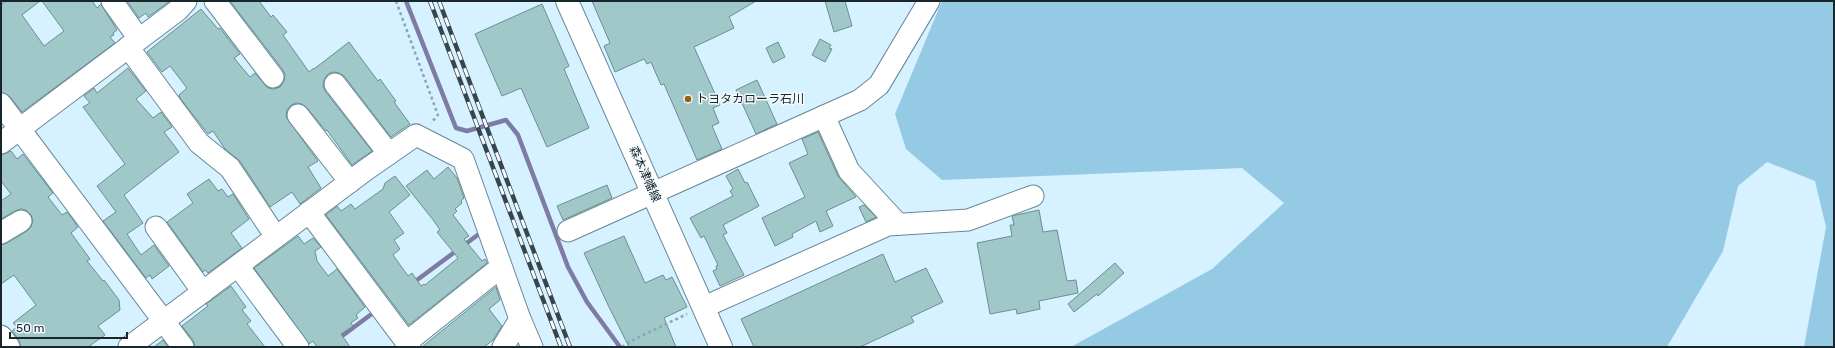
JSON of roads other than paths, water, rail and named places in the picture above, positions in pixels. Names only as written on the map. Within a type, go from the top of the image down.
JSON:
[{"type":"main road","name":"森本津幡線","points":[[567,1],[721,347]]},
{"type":"street","points":[[112,1],[134,43],[199,143],[230,168],[276,237]]},
{"type":"street","points":[[1,143],[178,10],[186,1]]},
{"type":"street","points":[[215,1],[272,77]]},
{"type":"street","points":[[568,231],[860,100],[879,85],[929,1]]},
{"type":"street","points":[[335,84],[389,154]]},
{"type":"street","points":[[1,104],[183,347]]},
{"type":"street","points":[[298,115],[350,182]]},
{"type":"street","points":[[824,116],[848,170],[898,224]]},
{"type":"street","points":[[129,347],[350,182],[416,135],[464,159],[501,267],[532,347]]},
{"type":"street","points":[[704,307],[888,225],[968,220],[1033,196]]},
{"type":"street","points":[[310,212],[409,345],[501,267]]},
{"type":"street","points":[[1,233],[21,221]]},
{"type":"street","points":[[156,227],[203,292]]},
{"type":"street","points":[[238,266],[298,347]]},
{"type":"street","points":[[503,347],[520,319]]},
{"type":"street","points":[[1,336],[10,347]]},
{"type":"waterway","points":[[406,1],[456,128],[467,131],[506,120],[518,135],[568,267],[587,302],[620,347]]},
{"type":"waterway","points":[[413,283],[483,231]]},
{"type":"waterway","points":[[338,339],[377,310]]},
{"type":"railway","points":[[430,1],[561,347]]},
{"type":"railway","points":[[439,1],[570,347]]},
{"type":"place","name":"トヨタカローラ石川","points":[[688,99]]}]
